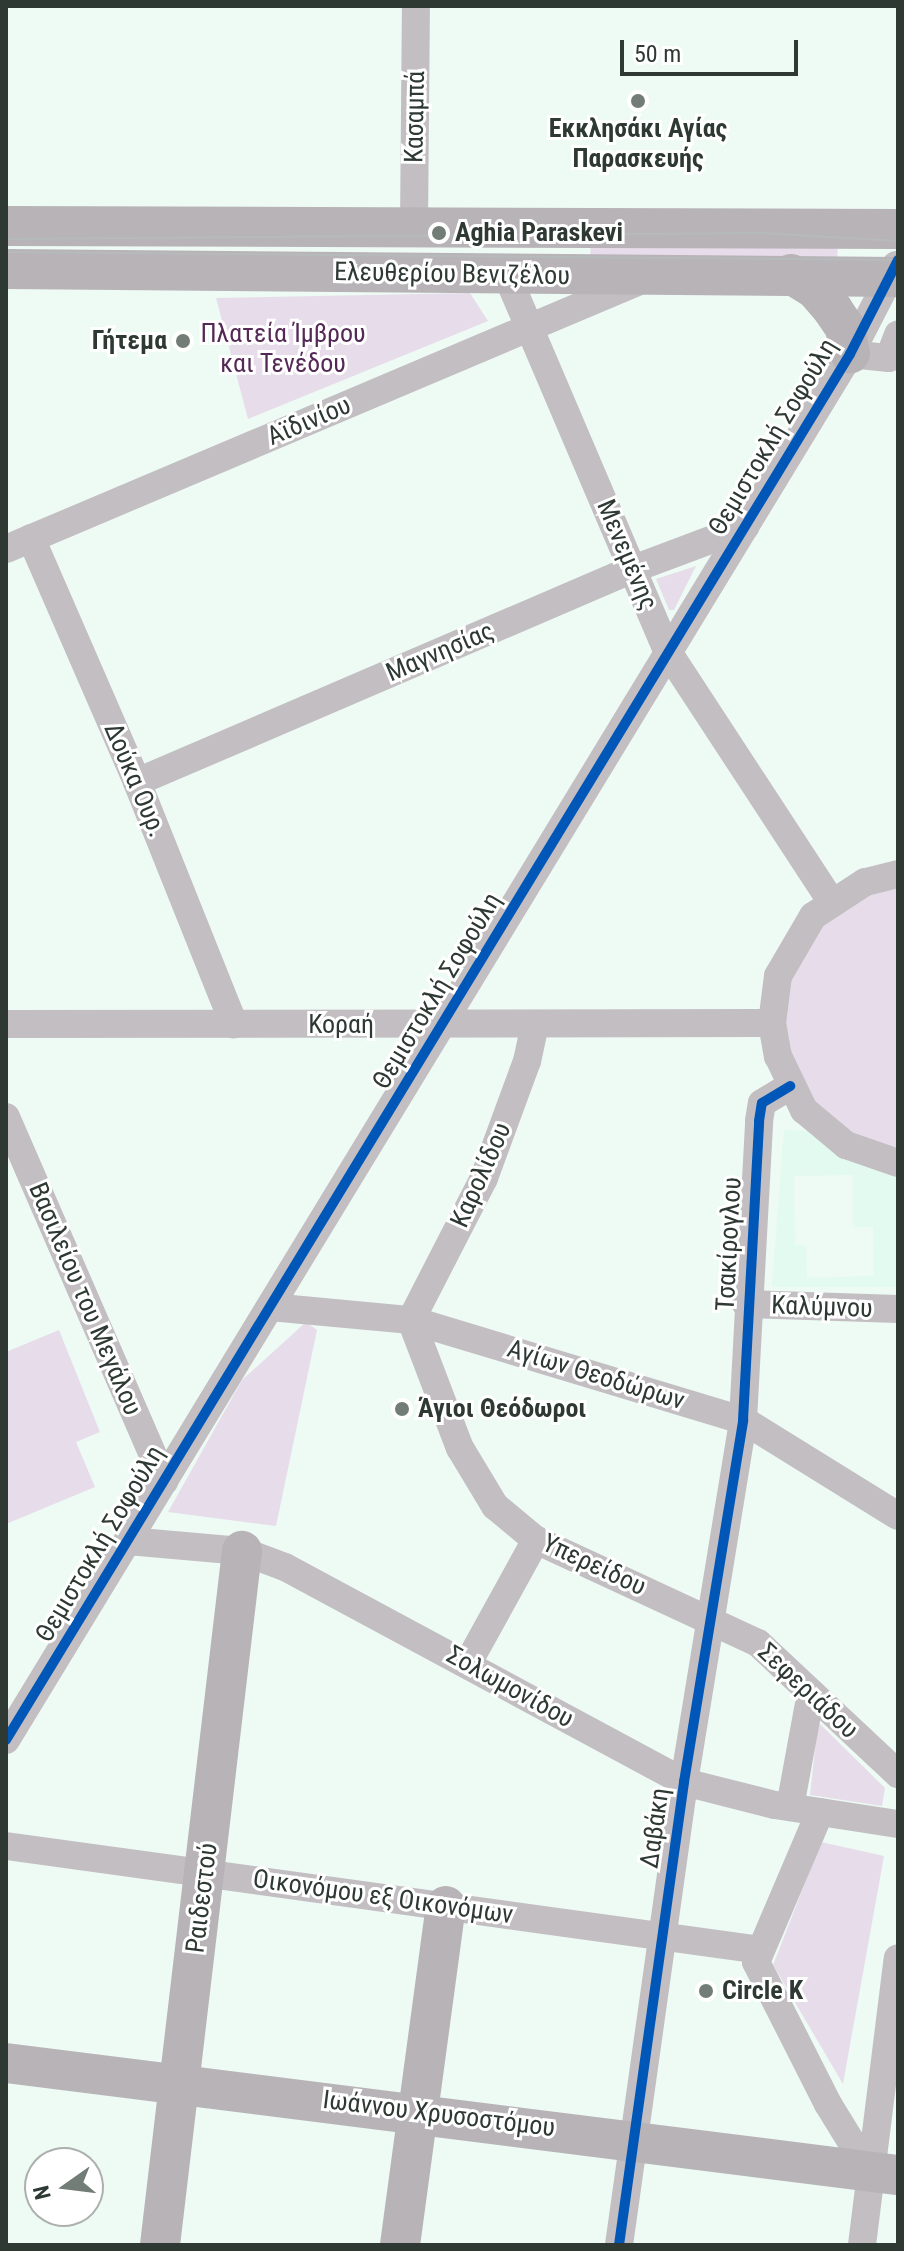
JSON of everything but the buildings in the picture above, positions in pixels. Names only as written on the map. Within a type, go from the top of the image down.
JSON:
[{"type":"street","name":"Κασαμπά","points":[[414,227],[416,6]]},
{"type":"street","name":"Ελευθερίου Βενιζέλου","points":[[6,226],[898,229]]},
{"type":"street","name":"Ελευθερίου Βενιζέλου","points":[[6,269],[656,274],[895,272]]},
{"type":"street","name":"Θεμιστοκλή Σοφούλη","points":[[6,1740],[745,527],[884,353],[895,272]]},
{"type":"street","name":"Μενεμένης","points":[[506,273],[668,652],[831,901]]},
{"type":"street","name":"Αϊδινίου","points":[[18,544],[656,274]]},
{"type":"street","points":[[791,274],[815,289],[845,328],[884,353]]},
{"type":"street","name":"Μαγνησίας","points":[[137,782],[633,569],[745,527]]},
{"type":"street","name":"Δούκα Ουρ.","points":[[18,544],[137,782],[234,1024]]},
{"type":"street","points":[[898,874],[865,882],[831,901],[787,954],[772,1023],[790,1086],[823,1129],[870,1156],[898,1163]]},
{"type":"street","name":"Κοραή","points":[[6,1024],[772,1023]]},
{"type":"street","name":"Καρολίδου","points":[[411,1320],[484,1178],[527,1061],[535,1024]]},
{"type":"street","name":"Τσακίρογλου","points":[[743,1420],[746,1304],[760,1112],[771,1095],[790,1086]]},
{"type":"street","name":"Βασιλείου του Μεγάλου","points":[[6,1117],[164,1481]]},
{"type":"street","name":"Καλύμνου","points":[[746,1304],[898,1309]]},
{"type":"street","name":"Αγίων Θεοδώρων","points":[[270,1307],[411,1320],[743,1420],[898,1516]]},
{"type":"street","name":"Υπερείδου","points":[[411,1320],[460,1448],[495,1506],[536,1540],[711,1617]]},
{"type":"street","name":"Δαβάκη","points":[[619,2245],[684,1782],[743,1420]]},
{"type":"street","points":[[468,1663],[536,1540]]},
{"type":"street","name":"Σολωμονίδου","points":[[128,1541],[242,1551],[285,1567],[684,1782],[790,1807],[898,1824]]},
{"type":"street","name":"Ραιδεστού","points":[[160,2245],[242,1551]]},
{"type":"street","name":"Σεφεριάδου","points":[[711,1617],[758,1643],[898,1774]]},
{"type":"street","points":[[790,1807],[811,1693]]},
{"type":"street","points":[[820,1812],[756,1962],[764,1982],[884,2175]]},
{"type":"street","name":"Οικονόμου εξ Οικονόμων","points":[[6,1846],[662,1933],[760,1950]]},
{"type":"street","points":[[400,2245],[446,1906]]},
{"type":"street","points":[[862,2245],[884,2175],[898,1958]]},
{"type":"street","name":"Ιωάννου Χρυσοστόμου","points":[[6,2063],[417,2111],[884,2175]]},
{"type":"shaded area","points":[[784,1130],[808,1131],[898,1174],[898,1287],[772,1287]],"holes":[[[853,1175],[853,1227],[873,1227],[874,1276],[807,1278],[806,1246],[795,1245],[794,1176]]]},
{"type":"green space","points":[[591,232],[838,232],[837,273],[590,270]]},
{"type":"green space","name":"Πλατεία Ίμβρου και Τενέδου","points":[[470,293],[488,321],[248,419],[216,298]]},
{"type":"green space","points":[[696,566],[674,610],[669,610],[656,579]]},
{"type":"green space","points":[[898,886],[898,1152],[875,1148],[822,1115],[788,1062],[782,1000],[809,936],[844,904]]},
{"type":"green space","points":[[306,1322],[317,1330],[276,1526],[168,1512],[242,1380]]},
{"type":"green space","points":[[59,1330],[100,1432],[76,1442],[95,1487],[6,1524],[6,1352]]},
{"type":"green space","points":[[818,1722],[885,1788],[882,1806],[810,1795]]},
{"type":"green space","points":[[821,1842],[884,1856],[843,2084],[773,1965]]},
{"type":"tram line","points":[[6,239],[762,233],[898,241]]},
{"type":"tram line","points":[[6,252],[898,260]]},
{"type":"cycle path","points":[[6,1740],[850,354],[898,260]]},
{"type":"cycle path","points":[[619,2245],[684,1782],[743,1420],[759,1121],[762,1103],[790,1086]]},
{"type":"place","name":"Εκκλησάκι Αγίας Παρασκευής","points":[[638,101]]},
{"type":"place","name":"Aghia Paraskevi","points":[[439,233]]},
{"type":"place","name":"Γήτεμα","points":[[183,341]]},
{"type":"place","name":"Άγιοι Θεόδωροι","points":[[402,1409]]},
{"type":"place","name":"Circle K","points":[[706,1991]]}]
